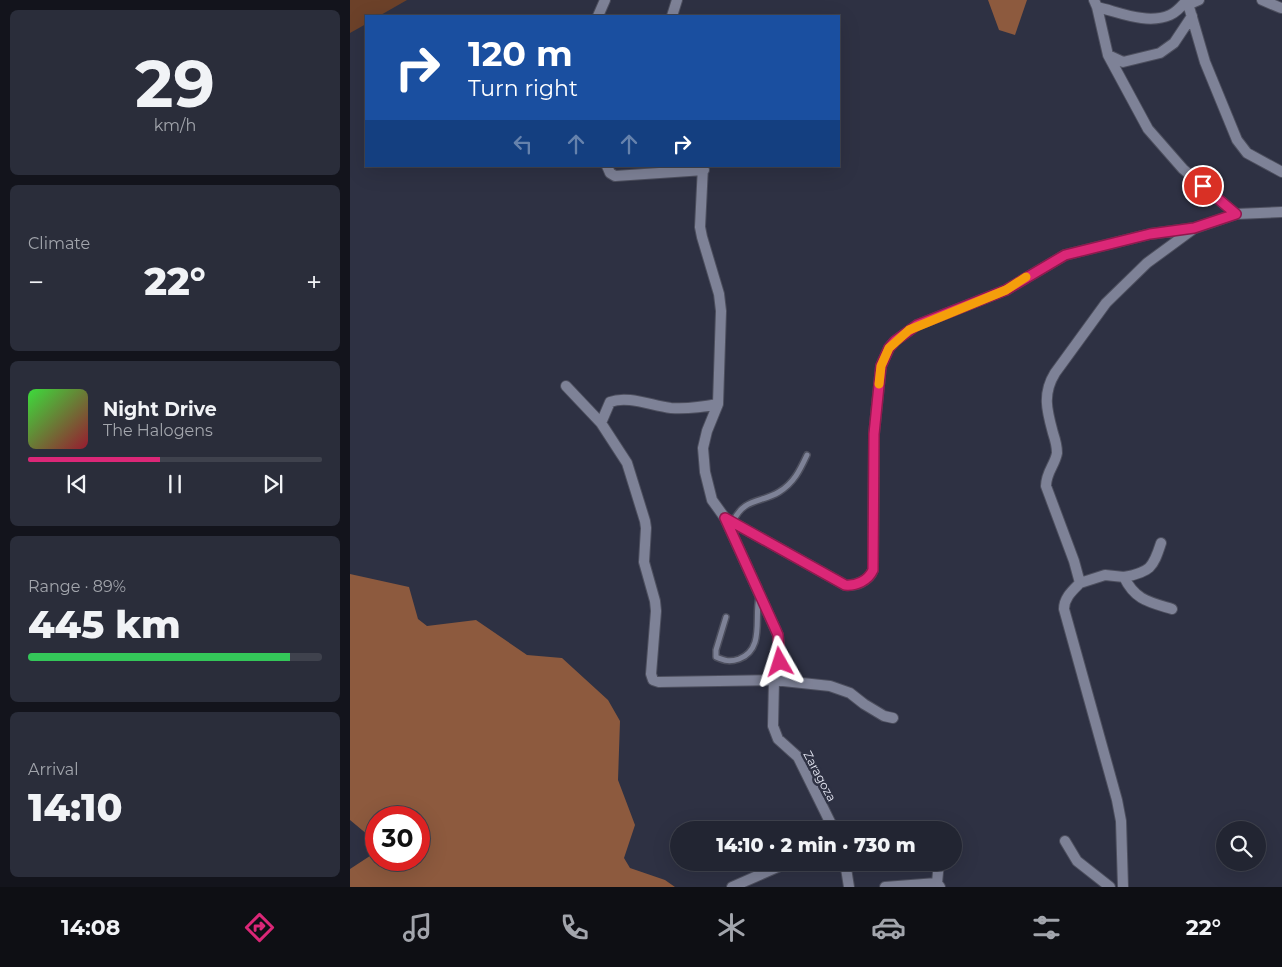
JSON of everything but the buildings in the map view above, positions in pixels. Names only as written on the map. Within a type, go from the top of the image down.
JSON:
[{"type":"street","points":[[598,15],[605,0]]},
{"type":"street","points":[[672,15],[677,0]]},
{"type":"street","points":[[1188,0],[1192,2],[1199,0]]},
{"type":"street","points":[[1095,3],[1139,18],[1149,19],[1168,16],[1178,10],[1188,0]]},
{"type":"street","points":[[1188,0],[1205,62],[1237,140],[1247,153],[1282,172]]},
{"type":"street","points":[[1262,0],[1281,8]]},
{"type":"street","points":[[1095,3],[1108,55],[1140,116],[1158,143],[1182,169],[1236,214]]},
{"type":"street","points":[[1108,55],[1123,62],[1160,53],[1174,43],[1192,16]]},
{"type":"street","points":[[601,423],[610,402],[620,399],[671,408],[697,408],[718,404],[721,311],[700,227],[704,168],[615,176],[607,168]]},
{"type":"street","points":[[729,520],[845,585],[851,586],[865,581],[871,576],[873,570],[874,434],[881,366],[889,348],[895,341],[917,325],[1006,290],[1065,255],[1150,234],[1194,228],[1236,214],[1282,212]]},
{"type":"street","points":[[1080,583],[1074,561],[1046,486],[1046,476],[1056,452],[1048,414],[1047,395],[1049,383],[1106,303],[1147,263],[1194,228]]},
{"type":"street","points":[[566,386],[601,423],[627,463],[645,521],[644,562],[656,601],[650,674],[653,680],[658,682],[774,680],[830,686],[847,692],[884,716],[893,718]]},
{"type":"street","name":"Zaragoza","points":[[718,404],[707,431],[703,448],[708,490],[712,500],[729,520],[778,635],[780,668],[774,680],[772,726],[774,732],[778,739],[798,757],[830,821]]},
{"type":"street","points":[[1123,887],[1121,821],[1117,800],[1064,610],[1064,604],[1080,583],[1105,575],[1124,577],[1139,574],[1155,562],[1161,543]]},
{"type":"street","points":[[1124,577],[1135,595],[1149,602],[1172,609]]},
{"type":"street","points":[[1065,842],[1078,861],[1110,887]]},
{"type":"street","points":[[732,887],[768,871]]},
{"type":"street","points":[[846,871],[849,887]]},
{"type":"street","points":[[885,887],[939,885],[939,871]]},
{"type":"lane","points":[[729,520],[743,507],[762,498],[772,496],[793,481],[807,455]]},
{"type":"lane","points":[[726,617],[716,650],[716,657],[732,662],[743,658],[752,650],[758,627],[757,611],[760,594]]},
{"type":"shaded area","points":[[350,0],[407,0],[381,15],[365,15],[365,25],[350,33]]},
{"type":"shaded area","points":[[988,0],[1027,0],[1015,35],[999,30]]},
{"type":"shaded area","points":[[350,574],[409,587],[418,619],[427,626],[476,620],[527,655],[562,658],[608,700],[620,721],[618,780],[635,825],[624,858],[630,868],[665,880],[675,887],[350,887],[350,869],[365,859],[365,871],[430,871],[430,806],[365,806],[365,832],[350,820]]},
{"type":"slow traffic","points":[[879,384],[881,366],[889,348],[909,330],[917,325],[1006,290],[1026,277]]},
{"type":"route","points":[[780,662],[778,635],[725,518],[845,585],[851,586],[865,581],[871,576],[873,570],[874,434],[881,366],[889,348],[895,341],[917,325],[1006,290],[1057,258],[1150,234],[1194,228],[1236,214],[1203,186]]}]
